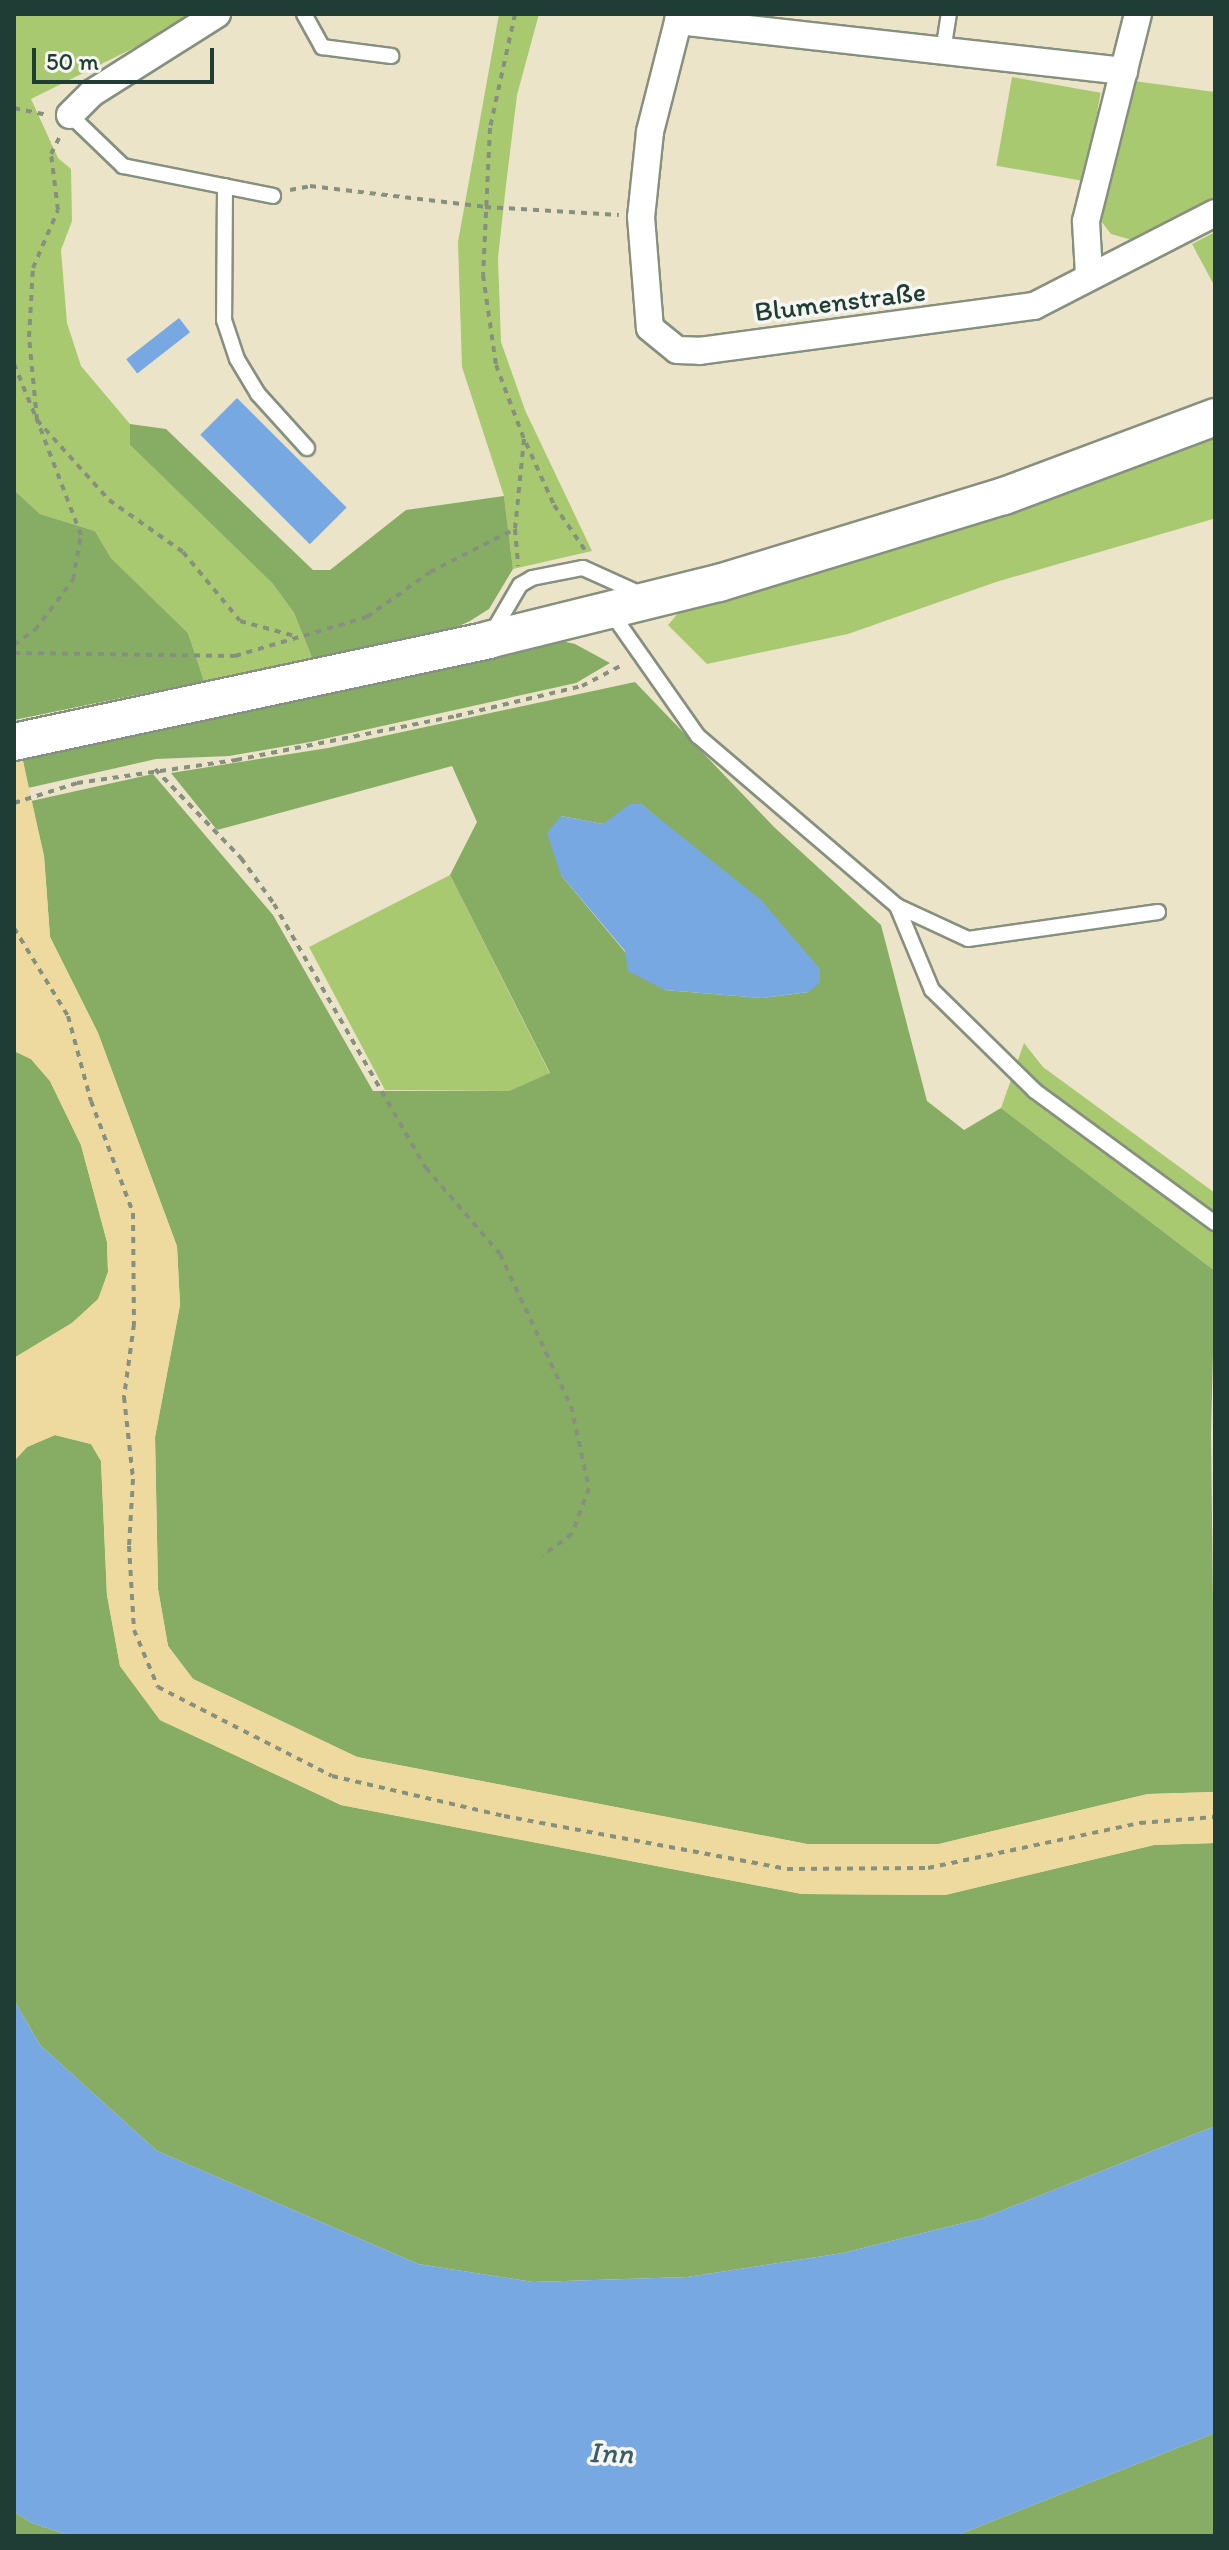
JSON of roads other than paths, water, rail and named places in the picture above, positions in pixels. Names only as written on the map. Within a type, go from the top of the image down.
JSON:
[{"type":"main road","points":[[24,740],[488,640],[850,547],[1215,417]]},
{"type":"street","points":[[70,115],[92,93],[217,14]]},
{"type":"street","points":[[1138,14],[1086,221],[1089,275],[1215,213]]},
{"type":"street","points":[[679,18],[1124,71]]},
{"type":"street","name":"Blumenstraße","points":[[679,18],[650,132],[641,217],[650,328],[668,346],[685,351],[1008,312],[1034,306],[1089,275]]},
{"type":"lane","points":[[304,14],[322,47],[391,56]]},
{"type":"lane","points":[[943,51],[949,14]]},
{"type":"lane","points":[[70,115],[123,166],[273,196]]},
{"type":"lane","points":[[225,186],[224,320],[237,359],[258,394],[307,448]]},
{"type":"lane","points":[[488,640],[520,585],[532,578],[595,570],[652,600]]},
{"type":"lane","points":[[610,610],[698,736],[897,906],[968,939],[1158,912]]},
{"type":"lane","points":[[897,906],[932,990],[1035,1091],[1215,1223]]},
{"type":"water","points":[[179,318],[190,332],[137,373],[126,359]]},
{"type":"water","points":[[237,398],[347,508],[310,544],[200,435]]},
{"type":"water","points":[[630,804],[641,804],[761,900],[820,969],[820,982],[809,992],[761,998],[665,990],[628,971],[625,951],[561,875],[547,833],[561,816],[603,824]]},
{"type":"water","name":"Inn","points":[[14,2000],[40,2045],[157,2151],[418,2264],[533,2282],[687,2277],[843,2253],[983,2218],[1215,2126],[1215,2433],[955,2536],[71,2536],[32,2523],[14,2512]]}]
